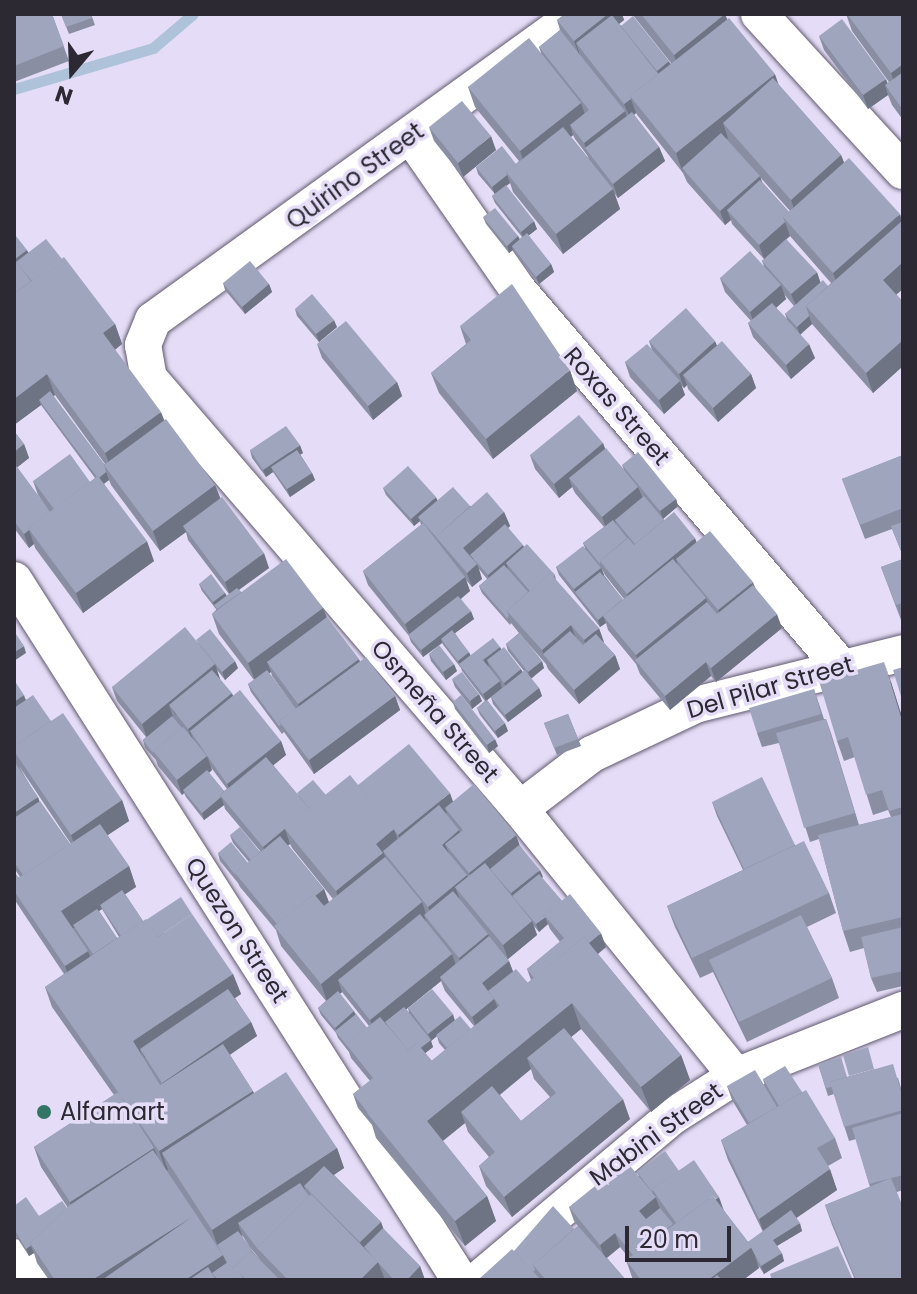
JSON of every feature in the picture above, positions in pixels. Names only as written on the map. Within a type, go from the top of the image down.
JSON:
[{"type":"main road","points":[[14,1261],[27,1280]]},
{"type":"street","name":"Quirino Street","points":[[143,345],[153,320],[577,14]]},
{"type":"street","points":[[759,14],[903,171]]},
{"type":"street","name":"Roxas Street","points":[[411,136],[518,290],[839,664]]},
{"type":"street","name":"Osmeña Street","points":[[143,345],[149,378],[520,809],[736,1076]]},
{"type":"street","name":"Quezon Street","points":[[14,580],[460,1280]]},
{"type":"street","name":"Del Pilar Street","points":[[520,809],[592,754],[695,705],[839,664],[903,653]]},
{"type":"street","name":"Mabini Street","points":[[478,1280],[648,1136],[736,1076],[903,1010]]},
{"type":"building","points":[[14,14],[52,14],[64,46],[14,66]]},
{"type":"building","points":[[61,14],[91,14],[92,18],[66,27]]},
{"type":"building","points":[[565,14],[608,14],[574,41],[557,20]]},
{"type":"building","points":[[641,14],[725,14],[674,55]]},
{"type":"building","points":[[847,14],[903,14],[903,64],[891,73]]},
{"type":"building","points":[[612,15],[658,74],[624,104],[576,43]]},
{"type":"building","points":[[633,16],[669,61],[657,71],[621,26]]},
{"type":"building","points":[[729,18],[775,74],[676,153],[630,96]]},
{"type":"building","points":[[842,19],[886,79],[863,95],[819,36]]},
{"type":"building","points":[[560,30],[625,111],[584,143],[570,125],[589,110],[539,47]]},
{"type":"building","points":[[529,38],[581,103],[520,151],[468,87]]},
{"type":"building","points":[[903,72],[903,110],[885,85]]},
{"type":"building","points":[[773,78],[841,155],[791,200],[723,123]]},
{"type":"building","points":[[462,101],[491,136],[458,163],[429,127]]},
{"type":"building","points":[[632,112],[659,147],[613,184],[585,148]]},
{"type":"building","points":[[563,127],[613,189],[556,234],[506,172]]},
{"type":"building","points":[[721,133],[760,176],[720,211],[682,168]]},
{"type":"building","points":[[502,146],[516,164],[492,187],[476,167]]},
{"type":"building","points":[[849,158],[900,214],[833,273],[783,217]]},
{"type":"building","points":[[760,180],[789,212],[783,217],[785,222],[759,245],[727,210]]},
{"type":"building","points":[[506,185],[534,221],[521,232],[492,196]]},
{"type":"building","points":[[495,208],[518,236],[507,246],[483,217]]},
{"type":"building","points":[[903,220],[903,262],[883,280],[903,302],[903,340],[866,373],[806,306]]},
{"type":"building","points":[[527,233],[551,264],[536,277],[512,246]]},
{"type":"building","points":[[16,236],[27,250],[15,259],[14,238]]},
{"type":"building","points":[[46,239],[62,259],[32,281],[16,262]]},
{"type":"building","points":[[786,239],[817,272],[791,294],[762,261]]},
{"type":"building","points":[[750,251],[781,285],[750,312],[720,278]]},
{"type":"building","points":[[64,257],[115,324],[103,333],[161,412],[105,453],[47,374],[14,399],[14,294]]},
{"type":"building","points":[[14,259],[31,281],[14,294]]},
{"type":"building","points":[[250,261],[269,284],[242,307],[223,283]]},
{"type":"building","points":[[823,280],[828,286],[806,306],[809,316],[797,327],[785,314]]},
{"type":"building","points":[[512,284],[570,370],[486,439],[431,373],[471,340],[460,326]]},
{"type":"building","points":[[312,294],[334,320],[316,334],[295,309]]},
{"type":"building","points":[[772,303],[809,344],[786,365],[748,323]]},
{"type":"building","points":[[686,308],[715,341],[679,374],[649,341]]},
{"type":"building","points":[[346,321],[397,382],[368,406],[317,344]]},
{"type":"building","points":[[722,341],[751,374],[713,408],[683,375]]},
{"type":"building","points":[[647,344],[680,381],[659,400],[625,362]]},
{"type":"building","points":[[50,391],[104,464],[106,472],[99,478],[39,400]]},
{"type":"building","points":[[579,415],[603,443],[554,484],[530,455]]},
{"type":"building","points":[[166,419],[215,485],[153,531],[104,465]]},
{"type":"building","points":[[286,426],[300,445],[263,470],[250,450]]},
{"type":"building","points":[[14,431],[24,444],[14,452]]},
{"type":"building","points":[[606,448],[638,487],[602,517],[569,478]]},
{"type":"building","points":[[297,450],[312,473],[287,489],[271,467]]},
{"type":"building","points":[[638,452],[676,499],[660,511],[622,465]]},
{"type":"building","points":[[70,454],[90,482],[54,509],[33,481]]},
{"type":"building","points":[[903,455],[903,508],[860,525],[842,479]]},
{"type":"building","points":[[14,463],[50,512],[24,534],[14,521]]},
{"type":"building","points":[[408,466],[436,497],[411,519],[383,488]]},
{"type":"building","points":[[98,476],[147,541],[76,593],[28,528]]},
{"type":"building","points":[[453,487],[470,506],[436,537],[418,517]]},
{"type":"building","points":[[487,492],[504,512],[463,548],[477,564],[467,573],[436,537]]},
{"type":"building","points":[[644,496],[664,520],[635,544],[615,520]]},
{"type":"building","points":[[222,497],[264,553],[225,582],[183,526]]},
{"type":"building","points":[[674,512],[695,538],[627,594],[600,561],[628,538],[634,545]]},
{"type":"building","points":[[613,520],[627,538],[600,564],[583,543]]},
{"type":"building","points":[[903,522],[903,550],[901,551],[891,526]]},
{"type":"building","points":[[423,523],[465,577],[405,624],[363,571]]},
{"type":"building","points":[[505,524],[523,545],[488,575],[470,555]]},
{"type":"building","points":[[710,531],[753,582],[718,610],[676,559]]},
{"type":"building","points":[[527,544],[555,575],[553,577],[550,573],[530,591],[506,563]]},
{"type":"building","points":[[583,546],[601,568],[574,589],[556,567]]},
{"type":"building","points":[[286,559],[323,608],[248,663],[212,614]]},
{"type":"building","points":[[673,559],[706,598],[636,655],[603,616]]},
{"type":"building","points":[[903,559],[903,603],[896,605],[881,567]]},
{"type":"building","points":[[504,565],[528,592],[507,611],[507,618],[479,586]]},
{"type":"building","points":[[600,572],[623,599],[598,620],[575,592]]},
{"type":"building","points":[[550,573],[599,628],[584,640],[571,625],[542,650],[507,611]]},
{"type":"building","points":[[211,574],[225,593],[213,602],[199,584]]},
{"type":"building","points":[[753,585],[777,614],[711,668],[706,662],[665,696],[635,660],[707,602],[717,614]]},
{"type":"building","points":[[237,588],[241,592],[217,609],[214,605]]},
{"type":"building","points":[[458,596],[471,611],[421,650],[408,635]]},
{"type":"building","points":[[327,617],[359,659],[298,704],[267,662]]},
{"type":"building","points":[[185,627],[215,664],[142,724],[112,687]]},
{"type":"building","points":[[210,629],[235,661],[222,672],[196,640]]},
{"type":"building","points":[[452,630],[469,652],[458,661],[441,639]]},
{"type":"building","points":[[14,631],[24,646],[14,652]]},
{"type":"building","points":[[570,631],[583,645],[596,634],[615,655],[574,690],[543,654]]},
{"type":"building","points":[[520,633],[542,661],[528,672],[506,644]]},
{"type":"building","points":[[493,638],[500,647],[483,660],[500,681],[483,694],[459,664]]},
{"type":"building","points":[[439,645],[454,664],[443,672],[429,654]]},
{"type":"building","points":[[504,647],[521,669],[504,683],[487,660]]},
{"type":"building","points":[[366,657],[395,696],[309,760],[279,721]]},
{"type":"building","points":[[884,662],[903,724],[903,807],[889,811],[882,790],[866,795],[848,737],[837,741],[819,681]]},
{"type":"building","points":[[903,667],[903,703],[893,670]]},
{"type":"building","points":[[212,670],[232,693],[188,729],[169,705]]},
{"type":"building","points":[[267,670],[296,709],[279,721],[279,726],[248,684]]},
{"type":"building","points":[[525,670],[539,688],[505,715],[491,697]]},
{"type":"building","points":[[462,672],[479,694],[470,701],[452,679]]},
{"type":"building","points":[[14,680],[24,695],[14,702]]},
{"type":"building","points":[[814,689],[821,714],[757,733],[749,708]]},
{"type":"building","points":[[240,690],[281,741],[227,784],[190,731]]},
{"type":"building","points":[[33,695],[51,721],[14,746],[14,708]]},
{"type":"building","points":[[461,695],[495,739],[487,745],[453,702]]},
{"type":"building","points":[[487,700],[505,723],[495,731],[477,708]]},
{"type":"building","points":[[63,713],[122,800],[71,835],[14,751],[14,746]]},
{"type":"building","points":[[568,714],[578,739],[554,748],[544,723]]},
{"type":"building","points":[[172,716],[182,728],[153,753],[143,740]]},
{"type":"building","points":[[826,719],[855,813],[804,828],[776,733]]},
{"type":"building","points":[[183,727],[207,756],[177,780],[153,751]]},
{"type":"building","points":[[409,744],[450,793],[398,835],[358,785]]},
{"type":"building","points":[[266,757],[309,808],[263,847],[220,795]]},
{"type":"building","points":[[14,761],[38,797],[14,813]]},
{"type":"building","points":[[207,770],[224,791],[202,813],[183,790]]},
{"type":"building","points":[[350,775],[394,829],[376,844],[383,853],[336,891],[284,828]]},
{"type":"building","points":[[762,777],[795,845],[744,869],[712,802]]},
{"type":"building","points":[[313,780],[326,795],[309,808],[297,793]]},
{"type":"building","points":[[474,784],[516,835],[469,873],[445,844],[463,830],[445,808]]},
{"type":"building","points":[[40,801],[70,844],[23,875],[14,862],[14,818]]},
{"type":"building","points":[[439,805],[459,830],[442,845],[467,875],[428,907],[383,851]]},
{"type":"building","points":[[903,814],[903,917],[843,931],[818,835]]},
{"type":"building","points":[[100,824],[129,866],[61,911],[88,951],[65,966],[14,891],[14,881]]},
{"type":"building","points":[[240,827],[260,852],[251,860],[230,835]]},
{"type":"building","points":[[280,836],[324,889],[277,924],[235,873]]},
{"type":"building","points":[[804,841],[829,893],[692,958],[667,906]]},
{"type":"building","points":[[231,842],[248,863],[235,873],[236,876],[218,853]]},
{"type":"building","points":[[519,845],[540,870],[511,893],[490,869]]},
{"type":"building","points":[[385,857],[422,902],[321,984],[274,926],[314,894],[324,906]]},
{"type":"building","points":[[485,863],[532,921],[503,945],[455,887]]},
{"type":"building","points":[[539,874],[562,901],[536,924],[512,896]]},
{"type":"building","points":[[122,890],[143,921],[121,936],[100,905]]},
{"type":"building","points":[[453,891],[488,934],[459,958],[424,915]]},
{"type":"building","points":[[570,894],[601,933],[589,943],[584,937],[534,978],[527,969],[564,938],[544,915]]},
{"type":"building","points":[[181,897],[192,914],[158,937],[146,920]]},
{"type":"building","points":[[97,909],[117,938],[93,954],[73,925]]},
{"type":"building","points":[[192,914],[233,974],[133,1041],[160,1085],[223,1044],[253,1091],[159,1151],[45,987],[146,919],[158,937]]},
{"type":"building","points":[[420,914],[452,954],[370,1020],[338,980]]},
{"type":"building","points":[[801,915],[832,978],[739,1022],[709,960]]},
{"type":"building","points":[[903,927],[903,971],[871,978],[861,937]]},
{"type":"building","points":[[489,936],[509,961],[482,983],[494,999],[472,1017],[440,977]]},
{"type":"building","points":[[584,937],[681,1055],[641,1087],[572,1003],[427,1121],[487,1196],[455,1221],[367,1113]]},
{"type":"building","points":[[516,969],[528,983],[500,1006],[488,991]]},
{"type":"building","points":[[228,989],[251,1022],[162,1083],[140,1049]]},
{"type":"building","points":[[432,989],[453,1014],[428,1034],[408,1008]]},
{"type":"building","points":[[338,991],[354,1011],[335,1028],[318,1008]]},
{"type":"building","points":[[404,1007],[431,1040],[420,1048],[417,1043],[408,1050],[385,1022]]},
{"type":"building","points":[[356,1014],[367,1028],[346,1044],[348,1047],[335,1031]]},
{"type":"building","points":[[460,1016],[471,1029],[447,1048],[436,1035]]},
{"type":"building","points":[[380,1017],[408,1050],[417,1043],[432,1061],[368,1113],[353,1094],[373,1078],[346,1044]]},
{"type":"building","points":[[564,1028],[623,1099],[504,1197],[479,1166],[495,1152],[461,1112],[492,1086],[521,1121],[556,1093],[527,1058]]},
{"type":"building","points":[[868,1047],[874,1069],[849,1076],[843,1055]]},
{"type":"building","points":[[841,1057],[847,1077],[830,1082],[832,1087],[826,1088],[818,1064]]},
{"type":"building","points":[[893,1064],[903,1098],[903,1110],[844,1127],[830,1082]]},
{"type":"building","points":[[785,1066],[802,1092],[779,1106],[763,1079]]},
{"type":"building","points":[[755,1070],[777,1107],[749,1123],[727,1086]]},
{"type":"building","points":[[286,1072],[337,1148],[212,1230],[162,1153]]},
{"type":"building","points":[[806,1090],[835,1138],[817,1148],[830,1169],[759,1219],[721,1140]]},
{"type":"building","points":[[118,1092],[154,1148],[70,1202],[34,1147]]},
{"type":"building","points":[[903,1113],[903,1175],[869,1184],[852,1128]]},
{"type":"building","points":[[153,1150],[223,1255],[185,1280],[102,1280],[192,1217],[92,1280],[55,1280],[30,1243],[70,1205]]},
{"type":"building","points":[[665,1151],[679,1171],[652,1189],[653,1193],[637,1172]]},
{"type":"building","points":[[694,1160],[719,1197],[716,1199],[713,1196],[676,1223],[652,1189]]},
{"type":"building","points":[[626,1161],[656,1197],[639,1211],[646,1219],[660,1208],[673,1224],[633,1255],[615,1233],[600,1245],[569,1207]]},
{"type":"building","points":[[324,1166],[381,1222],[360,1242],[304,1186]]},
{"type":"building","points":[[891,1178],[903,1207],[903,1280],[856,1280],[825,1205]]},
{"type":"building","points":[[300,1183],[309,1196],[257,1248],[238,1223]]},
{"type":"building","points":[[311,1194],[378,1262],[360,1280],[288,1280],[257,1248]]},
{"type":"building","points":[[713,1196],[752,1247],[708,1280],[641,1280],[626,1260]]},
{"type":"building","points":[[26,1197],[39,1216],[62,1201],[67,1208],[26,1249],[14,1229],[14,1206]]},
{"type":"building","points":[[553,1206],[574,1229],[533,1265],[533,1272],[514,1251]]},
{"type":"building","points":[[791,1210],[800,1223],[773,1240],[782,1253],[761,1266],[748,1242]]},
{"type":"building","points":[[578,1226],[626,1280],[546,1280],[533,1265]]},
{"type":"building","points":[[383,1228],[420,1266],[407,1280],[394,1280],[364,1247]]},
{"type":"building","points":[[238,1231],[254,1253],[251,1251],[233,1268],[217,1245]]},
{"type":"building","points":[[838,1246],[853,1280],[772,1280],[770,1274]]},
{"type":"building","points":[[512,1249],[541,1280],[478,1280]]},
{"type":"building","points":[[251,1251],[280,1280],[246,1280],[238,1271],[245,1280],[218,1280],[212,1273],[228,1262],[233,1268]]},
{"type":"building","points":[[208,1267],[216,1280],[189,1280]]},
{"type":"waterway","points":[[14,89],[153,48],[193,14]]},
{"type":"place","name":"Alfamart","points":[[44,1112]]}]
